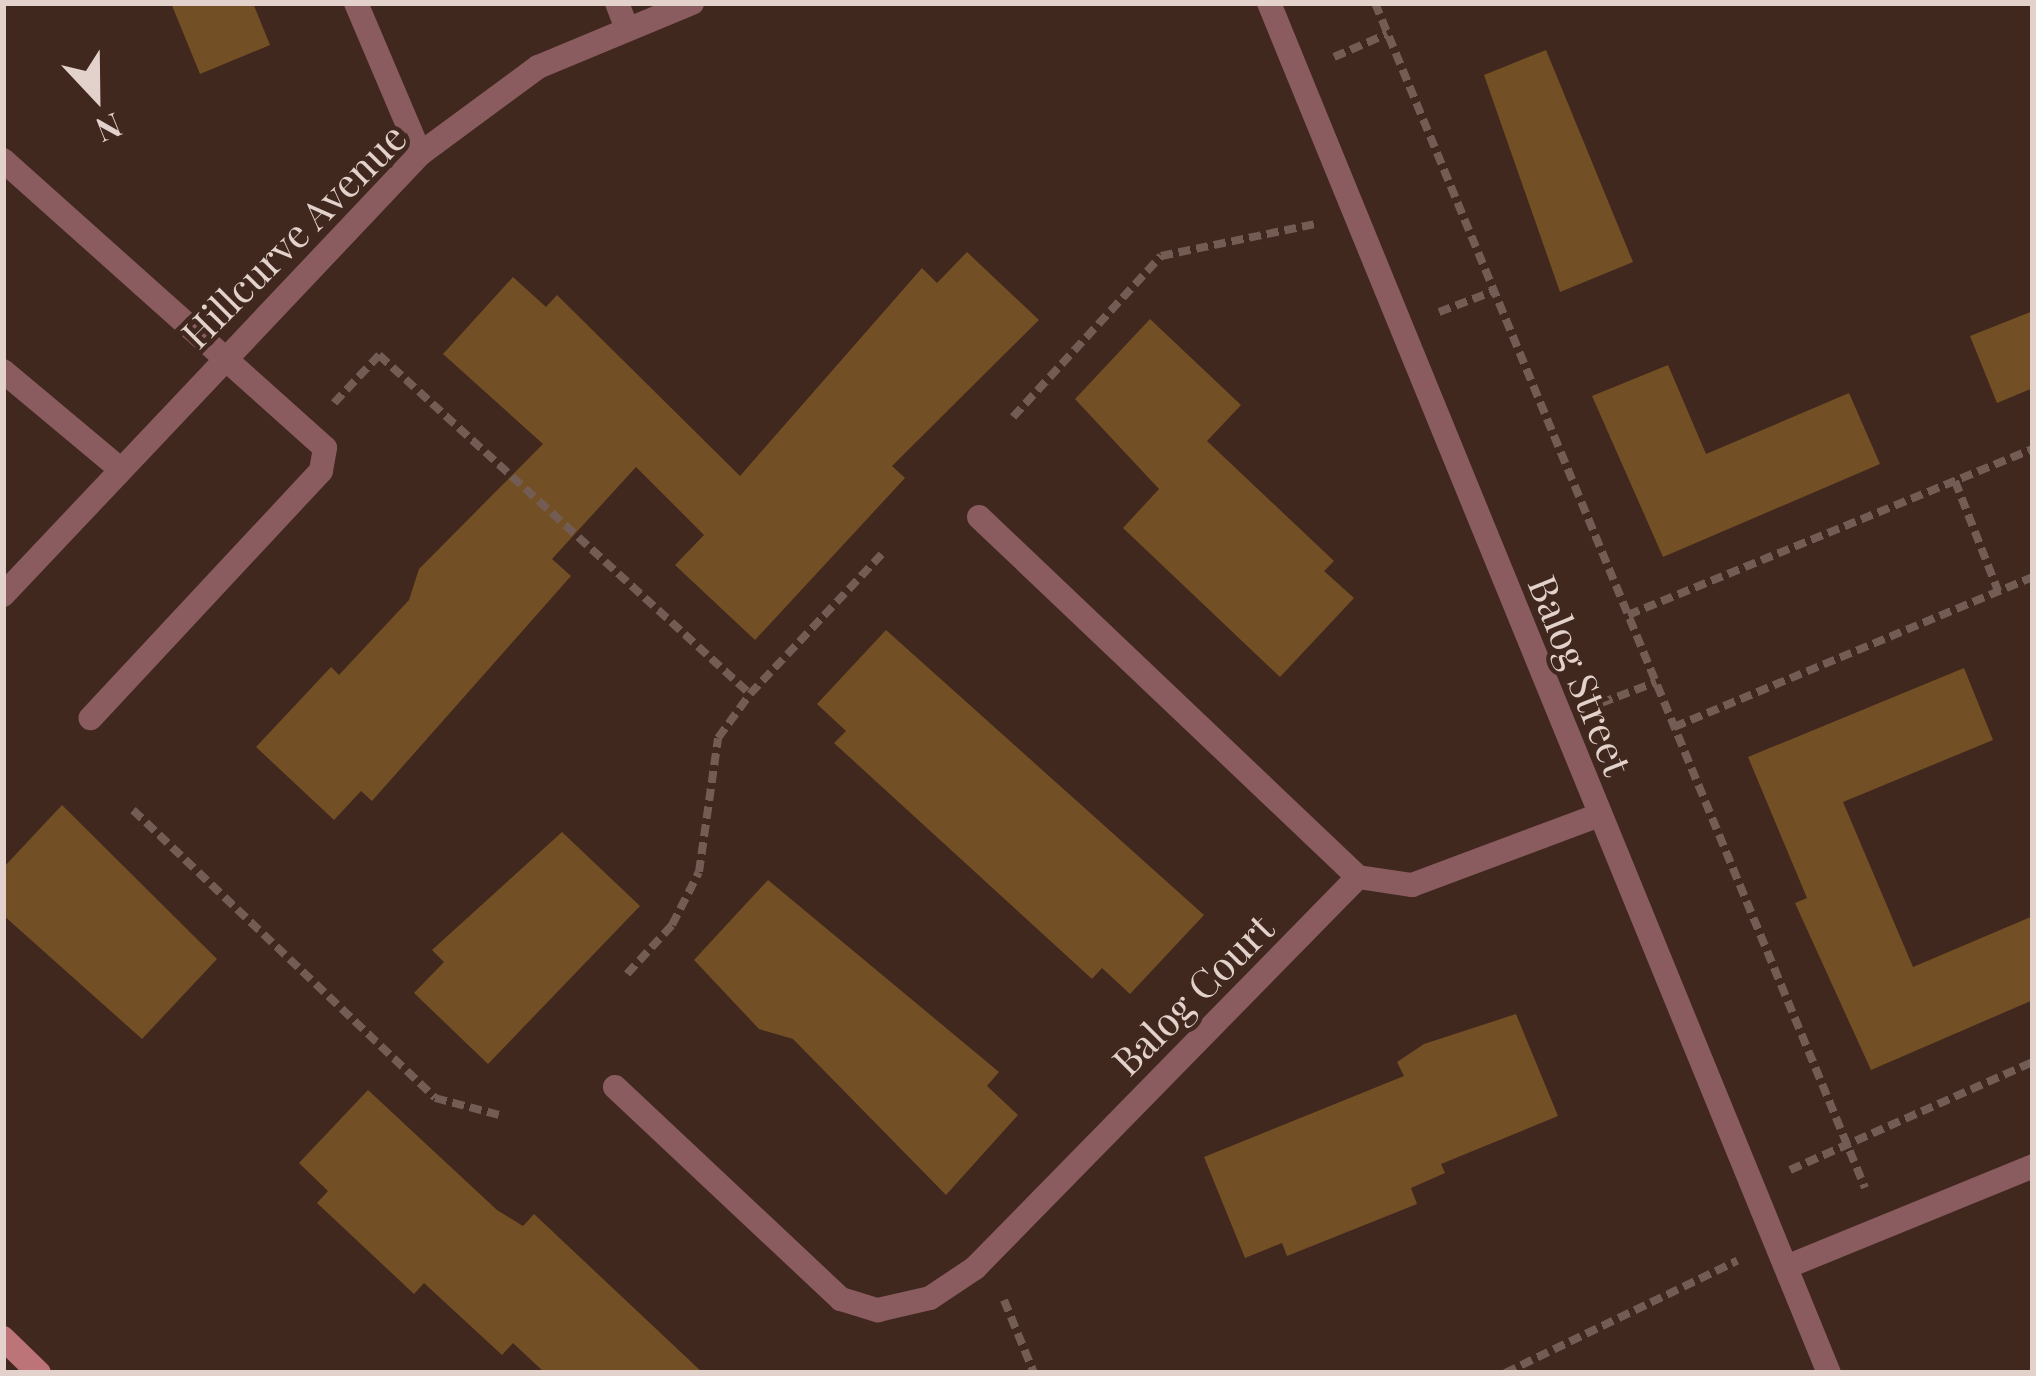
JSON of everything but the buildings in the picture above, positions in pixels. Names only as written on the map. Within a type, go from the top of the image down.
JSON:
[{"type":"main road","points":[[3,1339],[39,1373]]},
{"type":"street","points":[[356,3],[420,154]]},
{"type":"street","points":[[616,3],[627,29]]},
{"type":"street","name":"Hillcurve Avenue","points":[[3,595],[227,352],[420,154],[538,68],[692,3]]},
{"type":"street","name":"Balog Street","points":[[1269,3],[1829,1373]]},
{"type":"street","points":[[3,160],[227,352],[311,428],[325,448],[321,471],[91,718]]},
{"type":"street","points":[[3,371],[119,469]]},
{"type":"street","points":[[979,517],[1358,877],[1412,885],[1599,814]]},
{"type":"street","name":"Balog Court","points":[[615,1087],[842,1299],[878,1310],[929,1298],[975,1268],[1358,877]]},
{"type":"street","points":[[1786,1267],[2033,1166]]},
{"type":"path","points":[[1375,3],[1882,1228]]},
{"type":"path","points":[[1297,73],[1387,34]]},
{"type":"path","points":[[1013,417],[1161,256],[1355,216]]},
{"type":"path","points":[[1401,327],[1493,291]]},
{"type":"path","points":[[311,428],[379,355],[751,694]]},
{"type":"path","points":[[1628,615],[2033,449]]},
{"type":"path","points":[[1954,481],[1998,591]]},
{"type":"path","points":[[627,974],[672,925],[699,872],[718,738],[751,694],[882,554]]},
{"type":"path","points":[[1674,727],[2033,577]]},
{"type":"path","points":[[1561,719],[1656,682]]},
{"type":"path","points":[[134,810],[435,1098],[499,1115]]},
{"type":"path","points":[[1004,1300],[1034,1373]]}]
